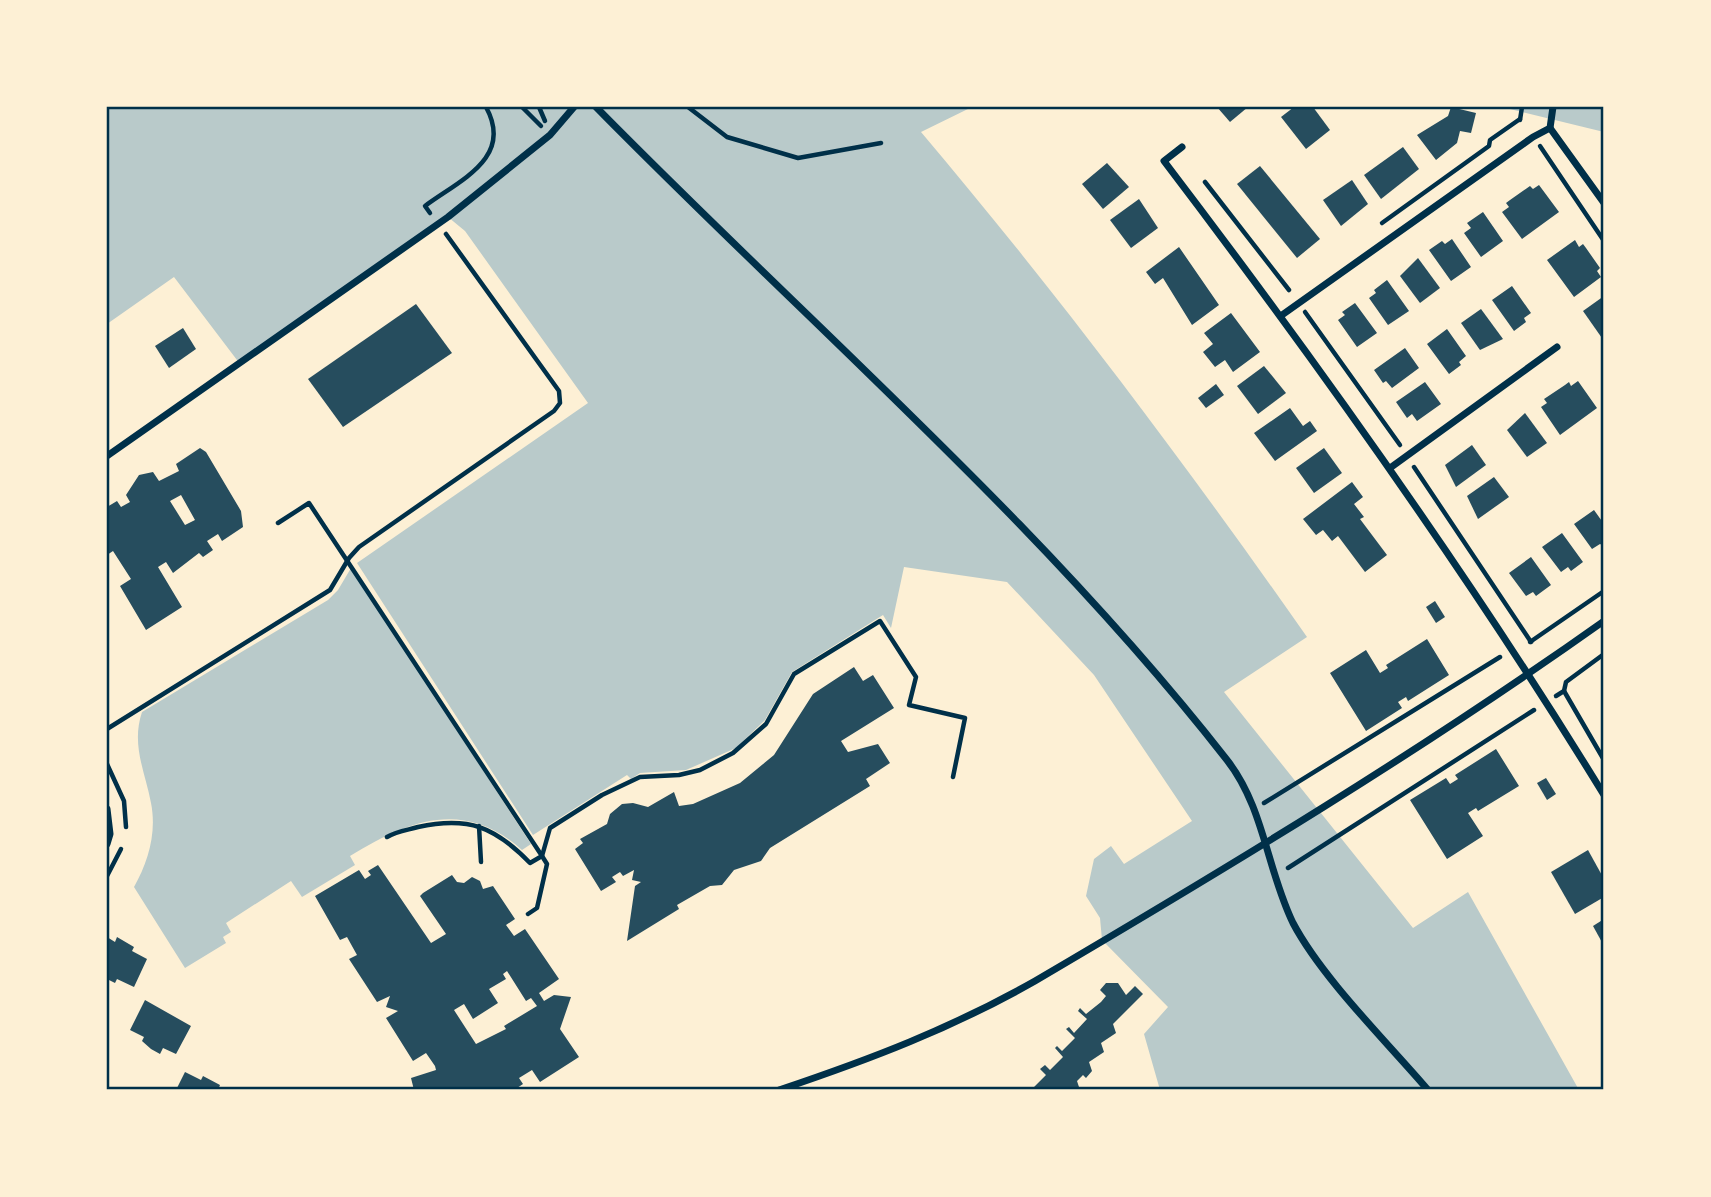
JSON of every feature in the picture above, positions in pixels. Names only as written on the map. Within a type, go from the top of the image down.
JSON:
[{"type":"street","points":[[107,456],[439,223],[550,135],[574,107]]},
{"type":"street","points":[[596,107],[947,449],[1170,688],[1230,764],[1254,809],[1292,920],[1310,951],[1428,1090]]},
{"type":"street","points":[[1553,107],[1550,128],[1604,203]]},
{"type":"street","points":[[1282,315],[1532,137],[1550,128]]},
{"type":"street","points":[[1182,147],[1164,161],[1282,315],[1390,468],[1547,701],[1604,795]]},
{"type":"street","points":[[1390,468],[1557,346]]},
{"type":"street","points":[[779,1090],[919,1041],[981,1012],[1266,844],[1528,675],[1604,621]]},
{"type":"street","points":[[107,809],[110,834],[107,844]]},
{"type":"street","points":[[810,1080],[813,1090]]},
{"type":"path","points":[[107,729],[330,590],[349,558],[359,547],[554,411],[560,403],[559,391],[425,206],[488,159],[495,146],[495,131],[486,107]]},
{"type":"path","points":[[522,107],[550,135]]},
{"type":"path","points":[[688,107],[727,137],[799,158],[881,143]]},
{"type":"path","points":[[1522,107],[1520,119],[1604,241]]},
{"type":"path","points":[[1378,226],[1489,146],[1490,140],[1520,119]]},
{"type":"path","points":[[1205,182],[1299,303],[1407,455],[1531,642]]},
{"type":"path","points":[[1289,290],[1300,282]]},
{"type":"path","points":[[278,523],[309,503],[349,558],[542,856],[547,864],[537,908],[528,914]]},
{"type":"path","points":[[1254,809],[1511,650],[1531,642],[1604,591]]},
{"type":"path","points":[[387,837],[440,824],[479,826],[499,835],[530,863],[542,856],[550,828],[602,795],[640,777],[679,775],[700,770],[733,753],[766,724],[777,710],[794,674],[880,621],[916,677],[909,705],[965,718],[953,777]]},
{"type":"path","points":[[1604,654],[1566,682],[1564,691],[1604,760]]},
{"type":"path","points":[[1275,876],[1564,691]]},
{"type":"path","points":[[479,826],[481,862]]},
{"type":"shaded area","points":[[107,107],[972,107],[921,132],[1120,380],[1307,637],[1224,692],[1413,928],[1468,892],[1579,1090],[1160,1090],[1144,1034],[1168,1007],[1102,940],[1100,918],[1086,896],[1094,859],[1111,846],[1124,864],[1192,821],[1094,675],[1007,582],[904,567],[891,628],[883,615],[792,672],[765,720],[736,748],[686,770],[640,773],[631,779],[627,775],[533,835],[357,563],[588,403],[465,231],[448,217],[240,364],[174,277],[107,324]]},
{"type":"shaded area","points":[[1502,107],[1604,107],[1604,132]]},
{"type":"shaded area","points":[[351,568],[531,844],[522,850],[500,834],[479,824],[458,820],[436,820],[415,825],[372,843],[350,856],[355,865],[302,897],[291,881],[226,923],[231,932],[223,937],[226,943],[185,968],[134,887],[147,857],[153,825],[151,803],[138,747],[142,712],[328,600],[338,590]]},
{"type":"building","points":[[1217,107],[1248,107],[1230,122]]},
{"type":"building","points":[[1294,107],[1313,107],[1330,130],[1306,149],[1281,117]]},
{"type":"building","points":[[1451,107],[1476,113],[1471,133],[1460,131],[1457,143],[1436,160],[1417,135],[1448,116]]},
{"type":"building","points":[[1403,147],[1419,169],[1381,199],[1364,175]]},
{"type":"building","points":[[1107,163],[1129,187],[1103,209],[1082,184]]},
{"type":"building","points":[[1260,166],[1320,239],[1297,258],[1237,184]]},
{"type":"building","points":[[1352,180],[1368,204],[1341,226],[1323,200]]},
{"type":"building","points":[[1539,185],[1559,212],[1522,239],[1502,212],[1509,207],[1506,203],[1510,200],[1530,186],[1533,189]]},
{"type":"building","points":[[1139,199],[1158,228],[1131,248],[1110,220]]},
{"type":"building","points":[[1483,212],[1503,241],[1481,257],[1464,233],[1471,228],[1467,223]]},
{"type":"building","points":[[1452,239],[1471,267],[1451,281],[1429,250],[1442,241],[1445,244]]},
{"type":"building","points":[[1575,240],[1579,247],[1583,244],[1586,248],[1600,268],[1597,271],[1601,277],[1574,297],[1547,260]]},
{"type":"building","points":[[1179,247],[1219,305],[1192,325],[1163,278],[1155,284],[1146,272]]},
{"type":"building","points":[[1418,258],[1440,288],[1420,303],[1400,276]]},
{"type":"building","points":[[1387,280],[1409,311],[1388,325],[1369,298],[1376,293],[1374,290]]},
{"type":"building","points":[[1512,286],[1531,313],[1524,318],[1526,322],[1514,331],[1492,300]]},
{"type":"building","points":[[1604,296],[1604,341],[1583,311]]},
{"type":"building","points":[[1355,303],[1377,333],[1357,347],[1338,320],[1345,315],[1342,312]]},
{"type":"building","points":[[416,304],[452,353],[343,427],[308,379]]},
{"type":"building","points":[[1481,309],[1503,339],[1480,350],[1461,323]]},
{"type":"building","points":[[1231,313],[1260,352],[1233,372],[1225,360],[1215,367],[1203,352],[1213,344],[1204,333]]},
{"type":"building","points":[[183,328],[196,349],[169,368],[155,346]]},
{"type":"building","points":[[1447,329],[1466,356],[1459,362],[1461,365],[1449,374],[1427,344]]},
{"type":"building","points":[[1405,348],[1419,368],[1392,388],[1386,381],[1383,383],[1374,370]]},
{"type":"building","points":[[1264,366],[1286,393],[1258,414],[1237,386]]},
{"type":"building","points":[[1578,381],[1597,408],[1560,435],[1541,407],[1547,403],[1544,399],[1569,382],[1571,386]]},
{"type":"building","points":[[1425,382],[1441,404],[1417,421],[1412,414],[1407,418],[1396,402]]},
{"type":"building","points":[[1216,384],[1224,395],[1206,408],[1198,398]]},
{"type":"building","points":[[1290,408],[1303,426],[1310,421],[1317,431],[1275,461],[1254,433]]},
{"type":"building","points":[[1525,413],[1547,443],[1527,457],[1507,430]]},
{"type":"building","points":[[1472,445],[1486,465],[1456,487],[1445,465]]},
{"type":"building","points":[[200,448],[206,452],[241,511],[243,527],[222,541],[218,534],[207,541],[213,550],[203,557],[199,553],[173,573],[166,562],[158,567],[182,607],[146,630],[120,586],[131,579],[113,551],[107,555],[107,507],[117,501],[121,507],[130,502],[126,495],[139,475],[153,472],[159,481],[179,471],[176,464]],"holes":[[[181,495],[195,520],[185,525],[170,501]]]},
{"type":"building","points":[[1324,448],[1342,473],[1314,493],[1296,468]]},
{"type":"building","points":[[1494,477],[1509,497],[1478,519],[1467,496]]},
{"type":"building","points":[[1352,482],[1363,497],[1354,504],[1364,517],[1360,519],[1387,555],[1365,572],[1338,536],[1332,541],[1323,530],[1316,535],[1303,519]]},
{"type":"building","points":[[1594,510],[1604,524],[1604,546],[1600,544],[1592,549],[1574,524]]},
{"type":"building","points":[[1562,533],[1583,562],[1571,571],[1568,567],[1561,572],[1542,547]]},
{"type":"building","points":[[1531,557],[1551,585],[1536,596],[1533,592],[1526,596],[1509,573]]},
{"type":"building","points":[[1435,601],[1445,617],[1436,623],[1426,607]]},
{"type":"building","points":[[1427,639],[1449,675],[1408,701],[1406,697],[1398,702],[1402,708],[1366,731],[1330,673],[1366,650],[1380,673],[1388,668],[1386,665]]},
{"type":"building","points":[[854,667],[863,681],[873,675],[894,708],[841,741],[848,752],[878,744],[890,763],[866,779],[870,786],[770,848],[761,861],[734,870],[722,885],[710,886],[677,905],[679,909],[627,941],[635,886],[641,882],[632,880],[634,870],[623,876],[620,872],[612,877],[616,882],[601,891],[575,849],[583,843],[580,839],[607,824],[610,814],[622,804],[633,803],[648,807],[674,792],[679,806],[693,804],[740,783],[774,755],[813,694]]},
{"type":"building","points":[[1496,749],[1519,786],[1478,811],[1476,808],[1468,813],[1483,836],[1447,859],[1410,800],[1446,778],[1450,784],[1458,779],[1455,775]]},
{"type":"building","points":[[1546,778],[1556,794],[1547,800],[1537,783]]},
{"type":"building","points":[[1588,850],[1604,879],[1604,897],[1575,914],[1551,872]]},
{"type":"building","points":[[378,865],[431,943],[446,934],[420,896],[423,893],[452,875],[457,882],[464,883],[472,877],[480,881],[483,889],[493,886],[515,919],[506,925],[514,936],[525,929],[559,979],[539,993],[544,1001],[554,995],[571,997],[560,1029],[579,1057],[540,1082],[532,1070],[519,1078],[523,1084],[514,1090],[414,1090],[411,1078],[436,1070],[435,1066],[426,1053],[413,1061],[386,1018],[398,1011],[386,1007],[390,996],[377,1002],[349,959],[357,955],[347,937],[340,940],[315,896],[359,870],[365,879],[371,875],[368,871]],"holes":[[[507,971],[526,1001],[531,998],[537,1006],[504,1026],[506,1029],[476,1044],[454,1010],[464,1004],[473,1019],[498,1003],[489,989],[506,979],[503,974]]]},
{"type":"building","points":[[1604,919],[1604,946],[1593,926]]},
{"type":"building","points":[[107,937],[115,942],[117,937],[134,947],[132,951],[147,959],[134,987],[117,979],[115,983],[107,979]]},
{"type":"building","points":[[1106,983],[1118,983],[1126,995],[1135,986],[1143,994],[1113,1024],[1116,1033],[1101,1043],[1104,1052],[1089,1062],[1092,1071],[1086,1078],[1083,1075],[1077,1081],[1080,1090],[1035,1090],[1033,1088],[1046,1075],[1040,1069],[1045,1065],[1050,1070],[1063,1057],[1055,1048],[1057,1046],[1062,1051],[1075,1038],[1066,1029],[1069,1027],[1074,1033],[1087,1019],[1078,1011],[1080,1008],[1086,1014],[1101,1002],[1106,996],[1100,990]]},
{"type":"building","points":[[145,1000],[191,1026],[176,1054],[163,1048],[160,1054],[142,1041],[144,1037],[130,1030]]},
{"type":"building","points":[[185,1072],[201,1080],[203,1076],[220,1085],[218,1090],[176,1090]]}]
